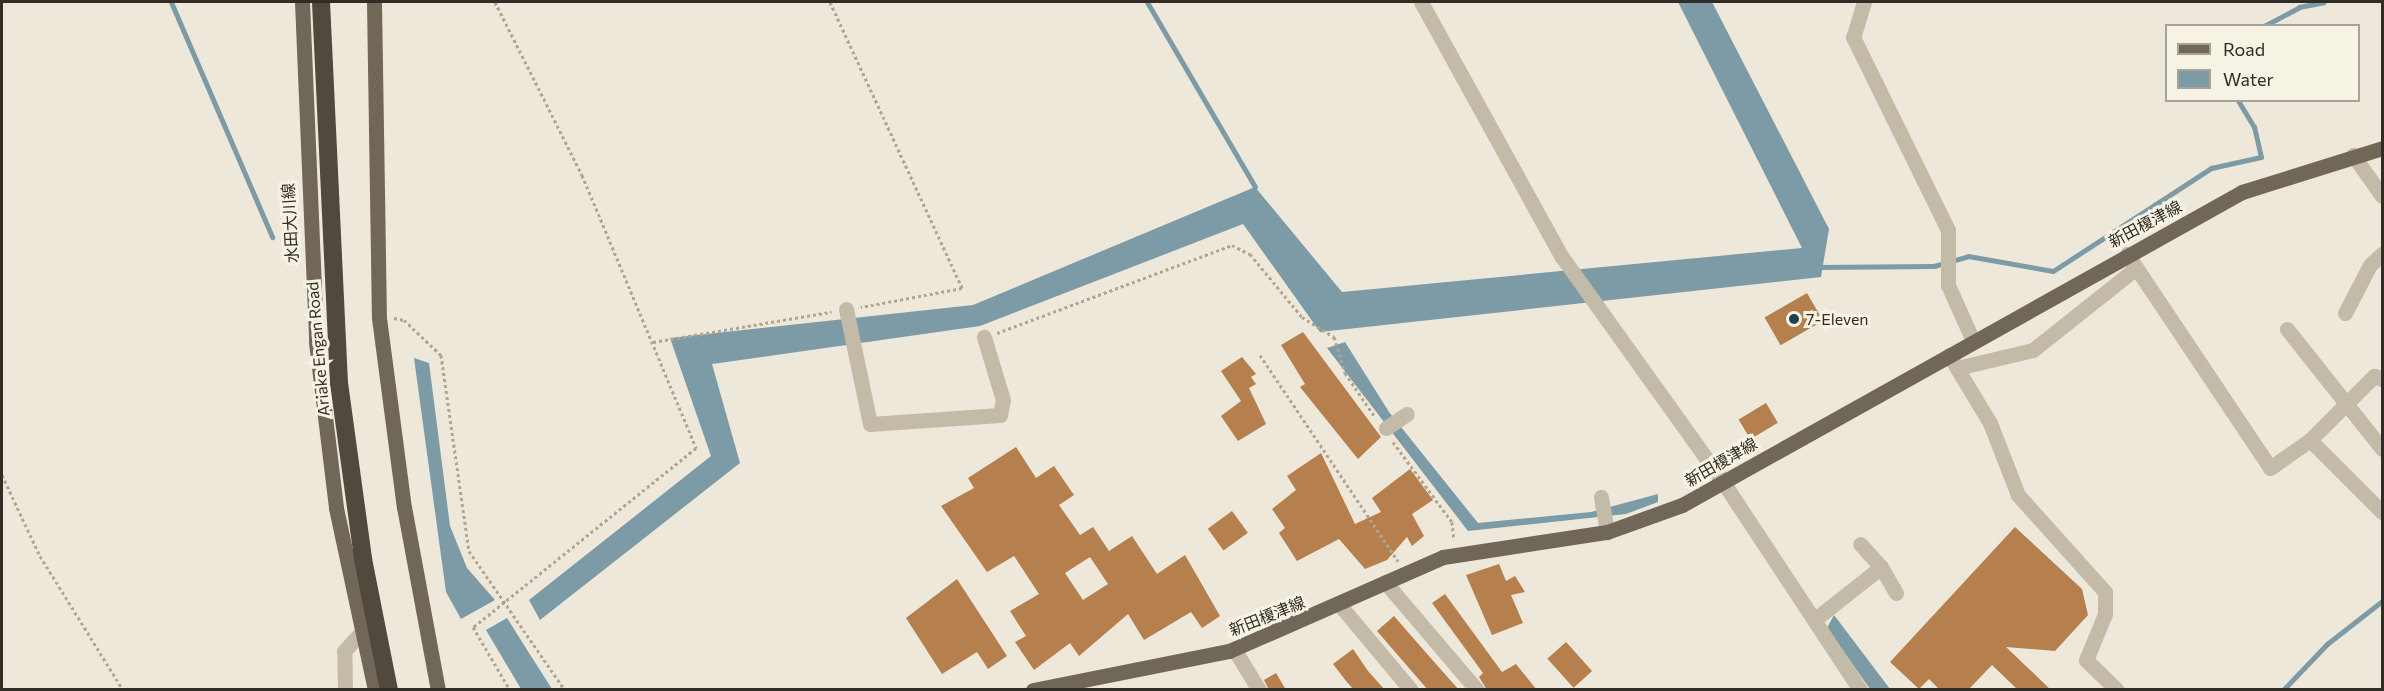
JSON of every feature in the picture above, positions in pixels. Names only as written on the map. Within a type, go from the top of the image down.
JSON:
[{"type":"highway","name":"Ariake Engan Road","points":[[321,2],[339,382],[363,559],[389,690]]},
{"type":"highway","name":"Ariake Engan Road","points":[[331,2],[349,381],[373,558],[399,690]]},
{"type":"main road","name":"水田大川線","points":[[303,2],[316,342],[336,508],[359,635],[375,690]]},
{"type":"main road","points":[[374,2],[379,318],[404,507],[438,690]]},
{"type":"main road","name":"新田榎津線","points":[[1033,690],[1234,649],[1443,557],[1495,545],[1607,532],[1682,505],[1953,361],[1973,341],[2242,192],[2353,155],[2382,148]]},
{"type":"street","points":[[1421,2],[1569,267],[1724,483],[1860,690]]},
{"type":"street","points":[[1864,2],[1852,37],[1948,230],[1952,250],[1946,275],[1953,302],[1973,341]]},
{"type":"street","points":[[2353,155],[2382,196]]},
{"type":"street","points":[[2127,254],[2270,468],[2310,440],[2374,376],[2382,379]]},
{"type":"street","points":[[2345,313],[2370,265],[2382,254]]},
{"type":"street","points":[[2117,690],[2086,660],[2105,614],[2105,592],[2018,495],[1990,423],[1953,361],[2032,350],[2136,268]]},
{"type":"street","points":[[847,314],[870,424],[988,417],[1004,410],[984,337]]},
{"type":"street","points":[[2287,329],[2382,448]]},
{"type":"street","points":[[1384,429],[1407,414]]},
{"type":"street","points":[[2310,440],[2382,512]]},
{"type":"street","points":[[1601,497],[1607,532]]},
{"type":"street","points":[[1860,544],[1881,567],[1896,592]]},
{"type":"street","points":[[1814,620],[1881,567]]},
{"type":"street","points":[[1385,582],[1477,690]]},
{"type":"street","points":[[1339,604],[1411,690]]},
{"type":"street","points":[[345,690],[344,651],[359,635]]},
{"type":"street","points":[[1234,649],[1259,690]]},
{"type":"path","points":[[495,2],[582,175],[696,448],[473,627],[510,690]]},
{"type":"path","points":[[653,342],[847,314],[962,288],[830,2]]},
{"type":"path","points":[[984,337],[1232,245],[1250,254],[1302,317],[1334,337],[1345,373],[1447,514],[1454,540]]},
{"type":"path","points":[[379,318],[404,320],[441,355],[470,551],[508,600],[565,690]]},
{"type":"path","points":[[1260,355],[1405,573]]},
{"type":"path","points":[[2,476],[40,556],[123,690]]},
{"type":"water","points":[[1678,2],[1712,2],[1829,229],[1821,277],[1320,332],[1243,224],[980,326],[712,364],[740,463],[540,620],[529,600],[711,456],[670,338],[973,305],[1255,187],[1342,292],[1802,248]]},
{"type":"water","points":[[1345,342],[1389,412],[1478,523],[1591,512],[1658,494],[1658,502],[1626,514],[1468,531],[1327,348]]},
{"type":"water","points":[[414,358],[429,363],[450,526],[467,568],[495,600],[461,619],[446,592]]},
{"type":"water","points":[[1834,615],[1890,689],[1870,689],[1827,628]]},
{"type":"water","points":[[507,618],[552,689],[521,689],[486,630]]},
{"type":"building","name":"7-Eleven","points":[[1807,293],[1823,321],[1781,345],[1765,318]]},
{"type":"building","points":[[1303,332],[1381,437],[1358,459],[1300,387],[1305,384],[1281,345]]},
{"type":"building","points":[[1242,357],[1256,374],[1251,377],[1256,384],[1249,388],[1266,424],[1238,441],[1221,416],[1241,401],[1221,371]]},
{"type":"building","points":[[1766,403],[1778,423],[1750,439],[1739,419]]},
{"type":"building","points":[[1016,447],[1036,478],[1054,466],[1074,495],[1059,505],[1080,535],[1093,527],[1109,551],[1132,536],[1157,574],[1185,555],[1220,616],[1202,628],[1191,612],[1144,640],[1128,614],[1079,656],[1070,643],[1034,670],[1015,642],[1026,636],[1010,611],[1039,594],[1014,556],[987,572],[941,506],[974,488],[968,478]],"holes":[[[1090,557],[1108,584],[1083,600],[1065,573]]]},
{"type":"building","points":[[1321,453],[1355,524],[1381,512],[1372,498],[1410,469],[1433,500],[1412,514],[1424,536],[1412,546],[1407,537],[1387,560],[1365,569],[1339,539],[1297,561],[1279,533],[1285,528],[1272,509],[1296,490],[1287,476]]},
{"type":"building","points":[[1232,511],[1248,533],[1224,550],[1208,529]]},
{"type":"building","points":[[2015,527],[2082,589],[2088,615],[2055,651],[2006,647],[2051,690],[2018,690],[1992,665],[1968,690],[1940,690],[1929,679],[1919,689],[1890,662]]},
{"type":"building","points":[[1499,564],[1506,581],[1515,576],[1525,592],[1511,595],[1523,623],[1492,635],[1466,575]]},
{"type":"building","points":[[957,579],[1007,656],[988,669],[977,652],[942,674],[906,618]]},
{"type":"building","points":[[1445,594],[1502,672],[1516,664],[1537,690],[1487,690],[1479,677],[1483,673],[1432,603]]},
{"type":"building","points":[[1394,616],[1459,690],[1428,690],[1377,631]]},
{"type":"building","points":[[1566,642],[1592,671],[1574,688],[1547,659]]},
{"type":"building","points":[[1353,649],[1385,690],[1354,690],[1346,681],[1333,664]]},
{"type":"building","points":[[1276,673],[1286,690],[1269,690],[1264,680]]},
{"type":"waterway","points":[[171,2],[272,237]]},
{"type":"waterway","points":[[1147,2],[1255,187]]},
{"type":"waterway","points":[[2268,24],[2299,7],[2324,2]]},
{"type":"waterway","points":[[1818,267],[1934,266],[1968,256],[2053,271],[2211,168],[2261,157],[2254,127],[2239,102]]},
{"type":"waterway","points":[[2283,690],[2327,644],[2382,601]]},
{"type":"place","name":"7-Eleven","points":[[1794,319]]}]
